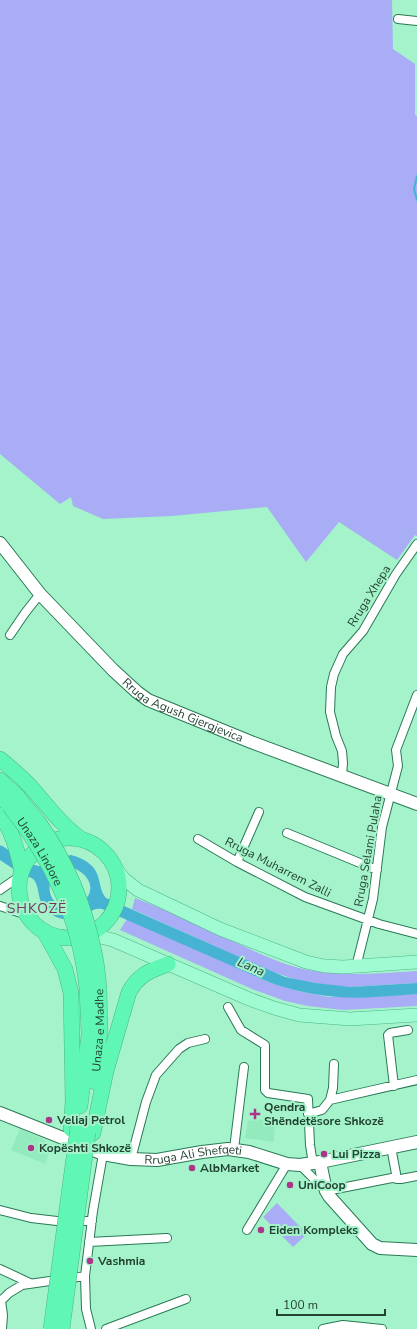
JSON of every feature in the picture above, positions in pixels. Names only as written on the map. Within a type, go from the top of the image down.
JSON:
[{"type":"highway","points":[[0,759],[29,786],[66,828],[81,839],[94,844],[104,852],[117,870],[120,888],[118,902],[112,914],[104,924],[93,932],[82,936],[69,938],[56,936],[44,931],[34,924],[27,915],[21,902],[19,889],[22,865],[12,836],[6,824],[7,803]]},
{"type":"highway","name":"Unaza e Madhe","points":[[0,780],[7,803],[39,824],[57,854],[74,886],[86,919],[95,953],[93,988],[101,1018],[100,1047],[61,1249],[51,1329]]},
{"type":"highway","points":[[22,865],[43,845],[55,840],[68,838],[81,839]]},
{"type":"highway","points":[[44,931],[65,968],[71,993],[73,1102],[83,1130]]},
{"type":"highway","points":[[83,1130],[106,1071],[128,992],[142,975],[168,964]]},
{"type":"highway","name":"Unaza e Madhe","points":[[62,1329],[83,1130]]},
{"type":"main road","name":"Rruga Agush Gjergjevica","points":[[0,544],[40,594],[113,670],[148,700],[251,742],[417,804]]},
{"type":"main road","points":[[117,870],[124,879],[138,890],[220,928],[306,962],[324,966],[343,967],[417,962]]},
{"type":"main road","points":[[82,936],[96,936],[113,940],[255,1001],[299,1015],[350,1019],[417,1015]]},
{"type":"main road","name":"Rruga Ali Shefqeti","points":[[0,1113],[103,1154],[131,1159],[157,1160],[221,1149],[234,1149],[287,1164],[300,1165],[417,1142]]},
{"type":"main road","points":[[316,1163],[326,1191],[336,1205],[376,1247],[417,1250]]},
{"type":"street","points":[[398,19],[417,21]]},
{"type":"street","name":"Rruga Xhepa","points":[[342,776],[342,751],[336,736],[330,712],[331,687],[334,674],[343,654],[363,631],[396,574],[417,544]]},
{"type":"street","points":[[10,635],[40,594]]},
{"type":"street","name":"Rruga Selami Pulaha","points":[[356,966],[372,899],[382,827],[398,766],[396,750],[417,695]]},
{"type":"street","points":[[237,862],[259,812]]},
{"type":"street","points":[[287,833],[377,870]]},
{"type":"street","name":"Rruga Muharrem Zalli","points":[[198,839],[237,862],[305,897],[367,920],[417,934]]},
{"type":"street","points":[[0,890],[22,865]]},
{"type":"street","points":[[0,906],[27,915]]},
{"type":"street","points":[[228,1007],[241,1030],[265,1045],[265,1090],[268,1093],[308,1100],[310,1145],[316,1163]]},
{"type":"street","points":[[394,1086],[388,1035],[390,1033],[408,1030]]},
{"type":"street","points":[[131,1159],[146,1102],[156,1075],[179,1049],[188,1043],[205,1039]]},
{"type":"street","points":[[308,1114],[322,1110],[330,1100],[334,1088],[334,1064]]},
{"type":"street","points":[[234,1149],[244,1067]]},
{"type":"street","points":[[330,1100],[417,1080]]},
{"type":"street","points":[[391,1148],[397,1178]]},
{"type":"street","points":[[91,1329],[86,1309],[85,1276],[103,1154]]},
{"type":"street","points":[[247,1230],[287,1164]]},
{"type":"street","points":[[300,1165],[326,1191],[397,1178],[417,1176]]},
{"type":"street","points":[[0,1210],[31,1218],[57,1221],[92,1221]]},
{"type":"street","points":[[89,1242],[167,1238]]},
{"type":"street","points":[[0,1269],[30,1283]]},
{"type":"street","points":[[2,1329],[3,1315],[0,1301],[15,1289],[30,1283],[85,1276]]},
{"type":"street","points":[[106,1329],[186,1299]]},
{"type":"street","points":[[323,1329],[343,1325],[382,1329]]},
{"type":"shaded area","points":[[0,0],[392,0],[393,49],[415,64],[415,115],[417,116],[417,536],[415,535],[397,560],[339,522],[306,562],[267,507],[172,516],[103,519],[73,506],[71,497],[60,504],[0,454]]},
{"type":"shaded area","points":[[135,898],[289,965],[308,970],[335,973],[362,974],[417,971],[417,983],[351,987],[300,981],[270,971],[132,909]]},
{"type":"shaded area","points":[[127,919],[271,983],[298,991],[329,997],[371,997],[417,994],[417,1006],[343,1010],[308,1006],[285,1001],[252,989],[120,930]]},
{"type":"shaded area","points":[[254,1119],[275,1122],[274,1142],[245,1138],[248,1121]]},
{"type":"shaded area","name":"Kopështi Shkozë","points":[[20,1129],[41,1138],[52,1146],[45,1164],[11,1150]]},
{"type":"shaded area","points":[[277,1203],[307,1234],[293,1247],[263,1217]]},
{"type":"water","points":[[71,855],[76,857],[89,863],[93,867],[98,875],[102,892],[106,898],[285,977],[315,983],[351,987],[417,983],[417,994],[350,998],[306,993],[271,983],[102,909],[95,909],[76,919],[60,918],[50,914],[46,910],[41,901],[36,883],[29,875],[34,865],[48,865]],"holes":[[[69,867],[85,875],[90,885],[90,890],[88,896],[82,903],[74,906],[63,907],[56,903],[50,894],[50,882]]]},
{"type":"waterway","points":[[417,176],[414,189],[417,200]]},
{"type":"waterway","name":"Lana","points":[[0,852],[19,865],[45,877]]},
{"type":"place","name":"Qendra Shëndetësore Shkozë","points":[[255,1114]]},
{"type":"place","name":"Veliaj Petrol","points":[[49,1120]]},
{"type":"place","name":"Kopështi Shkozë","points":[[31,1148]]},
{"type":"place","name":"Lui Pizza","points":[[324,1154]]},
{"type":"place","name":"AlbMarket","points":[[192,1168]]},
{"type":"place","name":"UniCoop","points":[[290,1185]]},
{"type":"place","name":"Eiden Kompleks","points":[[261,1230]]},
{"type":"place","name":"Vashmia","points":[[90,1261]]},
{"type":"district","name":"SHKOZË","points":[[37,908]]}]
